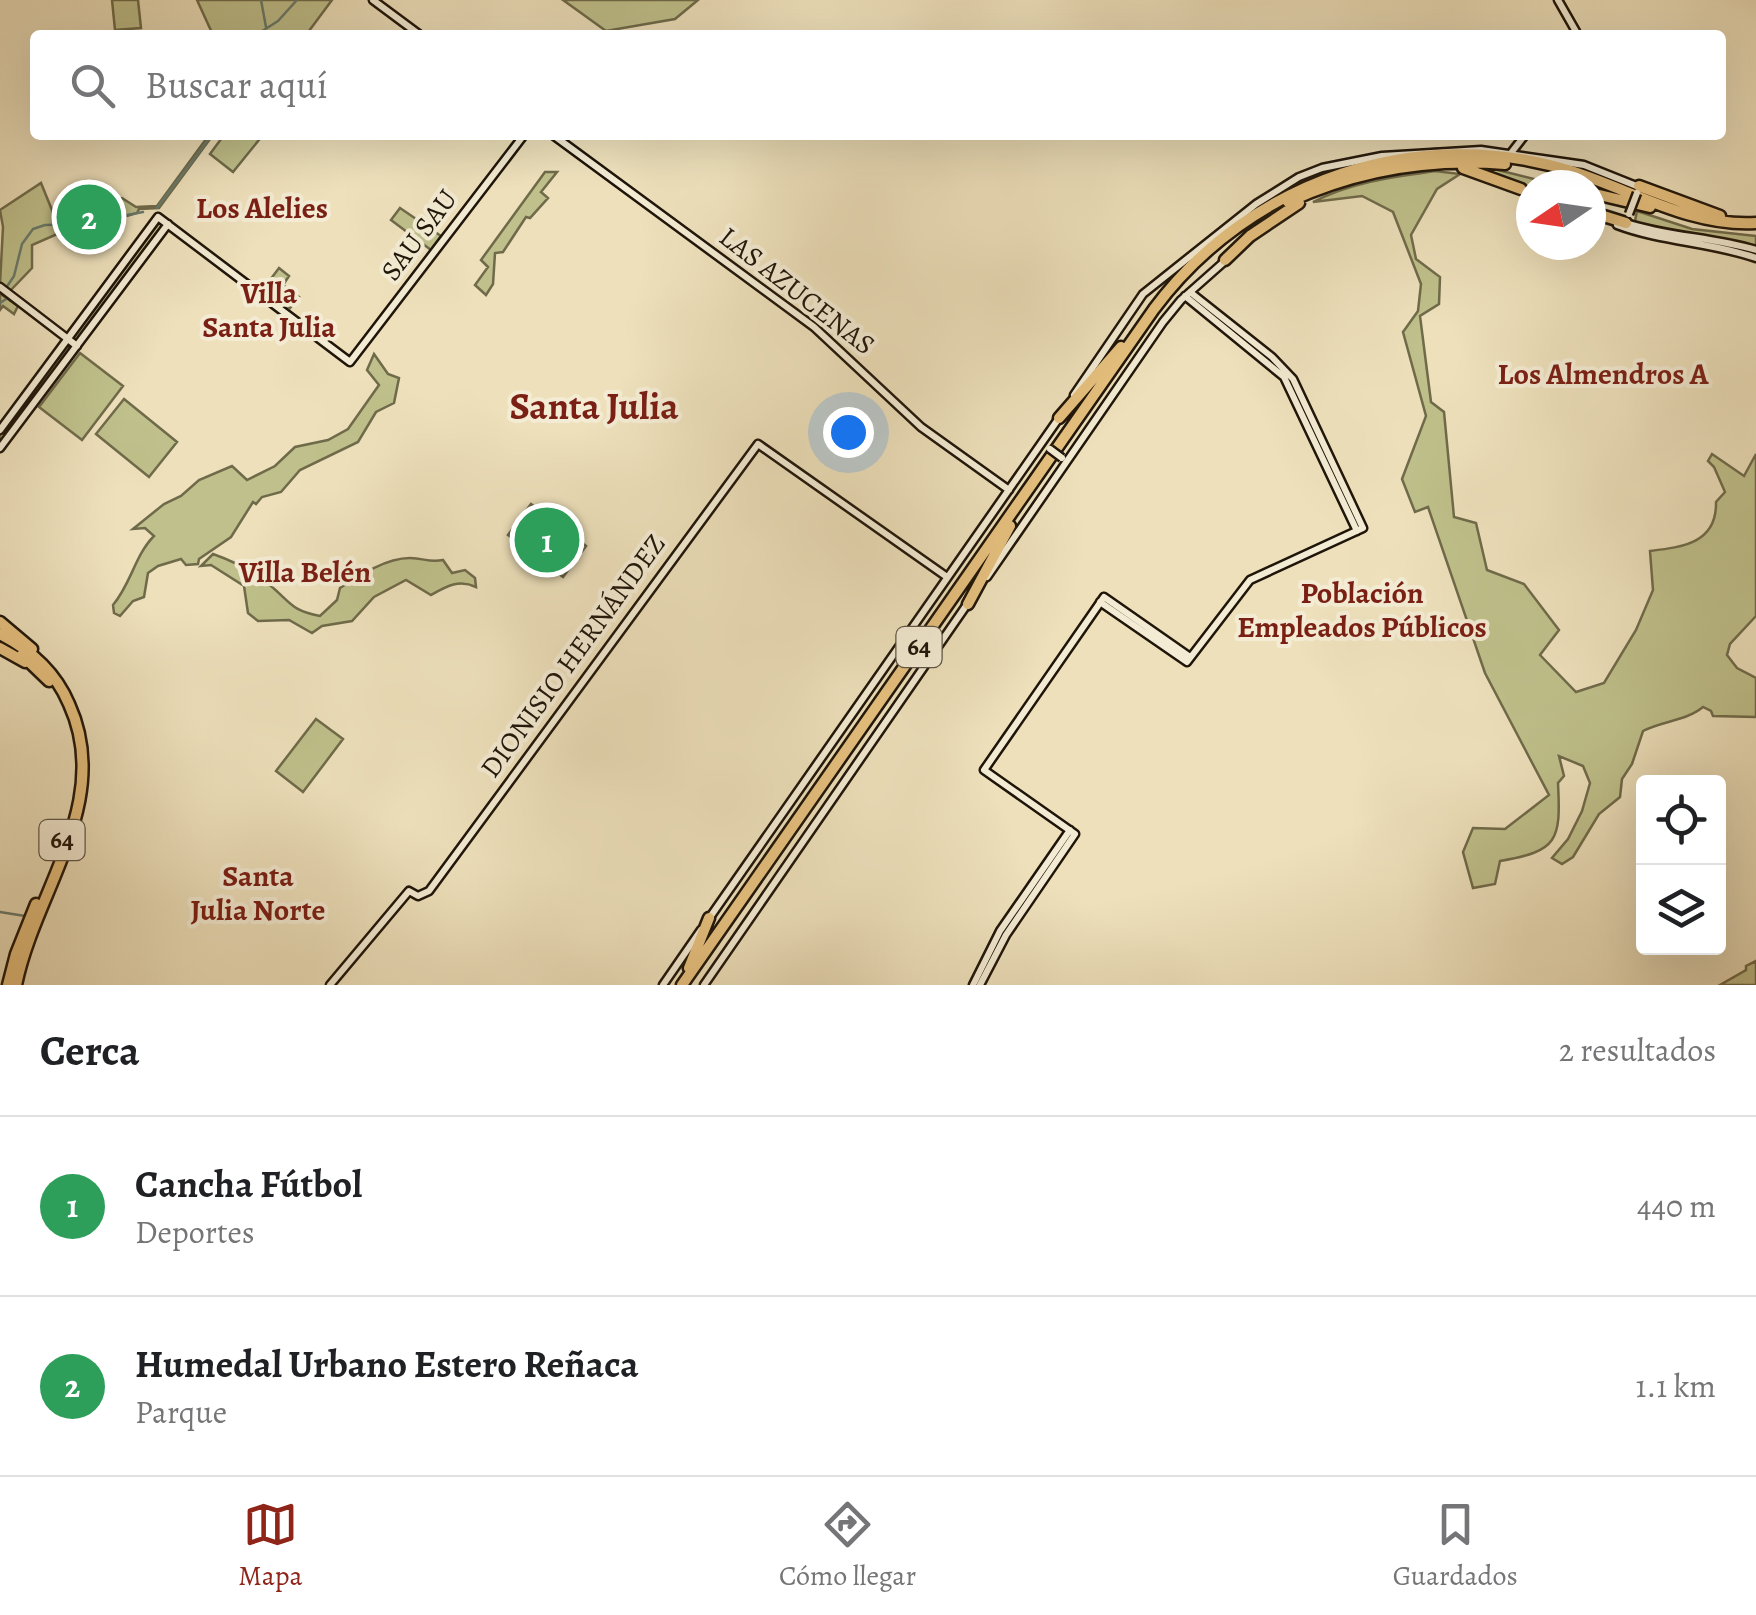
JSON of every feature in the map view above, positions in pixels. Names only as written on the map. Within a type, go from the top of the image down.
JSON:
[{"type":"highway","name":"64","points":[[684,985],[1154,309],[1198,258],[1241,222],[1290,194],[1416,157],[1511,158],[1564,169],[1704,219],[1756,223]]},
{"type":"highway","name":"64","points":[[684,985],[1153,321],[1186,280],[1251,224],[1288,202],[1354,173],[1427,164],[1486,163],[1580,180],[1708,226],[1756,223]]},
{"type":"highway","points":[[1427,164],[1476,170],[1516,187]]},
{"type":"highway","points":[[1225,260],[1256,231],[1339,182]]},
{"type":"highway","points":[[1638,190],[1756,223]]},
{"type":"highway","points":[[1606,196],[1650,206]]},
{"type":"highway","points":[[1606,217],[1626,222]]},
{"type":"highway","points":[[1058,418],[1154,309]]},
{"type":"highway","points":[[968,604],[1010,526]]},
{"type":"highway","points":[[0,622],[27,642],[45,671]]},
{"type":"highway","name":"64","points":[[0,641],[45,671],[72,711],[84,772],[76,821],[11,981]]},
{"type":"highway","name":"64","points":[[11,981],[70,818],[77,787],[78,756],[72,727],[62,699],[45,671]]},
{"type":"highway","points":[[684,985],[709,918]]},
{"type":"street","points":[[374,0],[413,30]]},
{"type":"street","points":[[1558,0],[1575,30]]},
{"type":"street","name":"SAU SAU","points":[[168,224],[350,362],[520,140]]},
{"type":"street","name":"LAS AZUCENAS","points":[[560,140],[814,327],[921,427],[1009,490]]},
{"type":"street","points":[[1511,153],[1521,140]]},
{"type":"street","points":[[663,985],[1143,294],[1222,228],[1277,190],[1322,168],[1360,158],[1452,150],[1511,153],[1584,166],[1638,190],[1626,222]]},
{"type":"street","points":[[0,430],[158,217],[168,224],[0,448]]},
{"type":"street","points":[[1626,222],[1662,234],[1727,242],[1756,250]]},
{"type":"street","points":[[1626,222],[1756,258]]},
{"type":"street","points":[[704,985],[1163,322],[1225,260]]},
{"type":"street","points":[[0,288],[77,346]]},
{"type":"street","points":[[976,985],[1073,832],[984,770],[1102,599],[1189,660],[1250,580],[1360,529],[1284,377],[1188,294]]},
{"type":"street","points":[[1046,436],[1050,450],[1065,461]]},
{"type":"street","name":"DIONISIO HERNÁNDEZ","points":[[330,985],[409,892],[423,895],[758,444],[947,577]]},
{"type":"street","points":[[1036,451],[1050,450]]},
{"type":"green space","points":[[112,0],[138,0],[141,28],[115,30]]},
{"type":"green space","points":[[197,0],[332,0],[310,30],[211,30]]},
{"type":"green space","points":[[563,0],[698,0],[675,19],[605,30]]},
{"type":"green space","points":[[205,140],[209,140],[159,208],[139,209],[137,213],[89,227],[73,227],[32,245],[32,268],[2,295],[18,306],[14,314],[3,306],[0,310],[0,292],[4,287],[0,284],[0,210],[41,183],[54,215],[122,198],[136,207],[157,206]]},
{"type":"green space","points":[[220,140],[259,140],[233,172],[210,154]]},
{"type":"green space","points":[[1494,169],[1516,174],[1516,182],[1492,172]]},
{"type":"green space","points":[[1435,171],[1460,174],[1437,189],[1411,235],[1416,259],[1440,277],[1439,304],[1420,316],[1431,402],[1444,412],[1454,517],[1476,523],[1487,570],[1524,584],[1559,630],[1540,655],[1576,692],[1604,683],[1636,630],[1653,590],[1650,551],[1686,545],[1711,526],[1716,502],[1725,492],[1708,461],[1712,454],[1744,476],[1756,454],[1756,616],[1730,644],[1727,655],[1737,668],[1756,678],[1756,717],[1713,716],[1703,707],[1643,731],[1632,764],[1622,779],[1620,797],[1599,814],[1573,857],[1562,864],[1552,858],[1568,839],[1590,783],[1583,766],[1559,756],[1564,776],[1558,783],[1558,818],[1552,840],[1534,853],[1500,861],[1495,884],[1473,888],[1463,852],[1473,828],[1505,829],[1549,795],[1485,673],[1428,507],[1415,512],[1402,479],[1426,416],[1403,332],[1418,311],[1421,284],[1393,212],[1362,196],[1313,202],[1357,185]]},
{"type":"green space","points":[[545,172],[557,172],[541,192],[548,198],[530,218],[526,217],[503,252],[495,253],[493,284],[486,295],[475,285],[488,267],[481,260]]},
{"type":"green space","points":[[400,208],[441,236],[431,250],[391,220]]},
{"type":"green space","points":[[1637,211],[1692,229],[1756,236],[1756,246],[1638,224]]},
{"type":"green space","points":[[159,222],[163,225],[76,341],[72,338]]},
{"type":"green space","points":[[279,268],[289,276],[283,285],[299,297],[290,308],[264,288]]},
{"type":"green space","points":[[67,345],[71,349],[0,442],[0,434]]},
{"type":"green space","points":[[80,353],[123,386],[82,440],[39,407]]},
{"type":"green space","points":[[374,354],[388,374],[399,378],[394,403],[376,412],[358,442],[300,470],[281,492],[253,502],[231,537],[199,559],[198,564],[186,565],[181,559],[148,573],[144,597],[133,601],[120,616],[114,613],[113,605],[154,536],[145,528],[133,529],[199,480],[232,466],[247,480],[275,466],[295,447],[328,440],[348,429],[379,385],[367,370]]},
{"type":"green space","points":[[124,399],[177,442],[149,477],[96,434]]},
{"type":"green space","points":[[531,504],[586,546],[563,577],[508,535]]},
{"type":"green space","points":[[213,554],[258,576],[297,609],[320,616],[337,600],[340,588],[374,568],[401,559],[443,560],[452,573],[465,570],[475,578],[476,587],[459,584],[431,595],[406,580],[374,597],[352,621],[322,626],[312,633],[289,620],[258,621],[248,613],[244,586],[211,565],[201,566]]},
{"type":"green space","points":[[316,719],[343,739],[303,792],[276,771]]},
{"type":"green space","points":[[1756,961],[1756,985],[1720,985],[1746,970]]},
{"type":"waterway","points":[[261,0],[266,27]]},
{"type":"waterway","points":[[264,30],[297,0]]},
{"type":"waterway","points":[[157,208],[208,140]]},
{"type":"waterway","points":[[6,288],[14,276],[22,244],[33,229],[143,212]]},
{"type":"waterway","points":[[0,303],[6,299]]},
{"type":"waterway","points":[[0,912],[25,916]]},
{"type":"place","name":"Humedal Urbano Estero Reñaca","points":[[89,217]]},
{"type":"place","name":"Cancha Fútbol","points":[[547,540]]},
{"type":"district","name":"Los Alelies","points":[[262,208]]},
{"type":"district","name":"Villa Santa Julia","points":[[269,310]]},
{"type":"district","name":"Los Almendros A","points":[[1603,374]]},
{"type":"district","name":"Santa Julia","points":[[594,406]]},
{"type":"district","name":"Villa Belén","points":[[305,572]]},
{"type":"district","name":"Población Empleados Públicos","points":[[1362,610]]},
{"type":"district","name":"Santa Julia Norte","points":[[258,893]]}]
